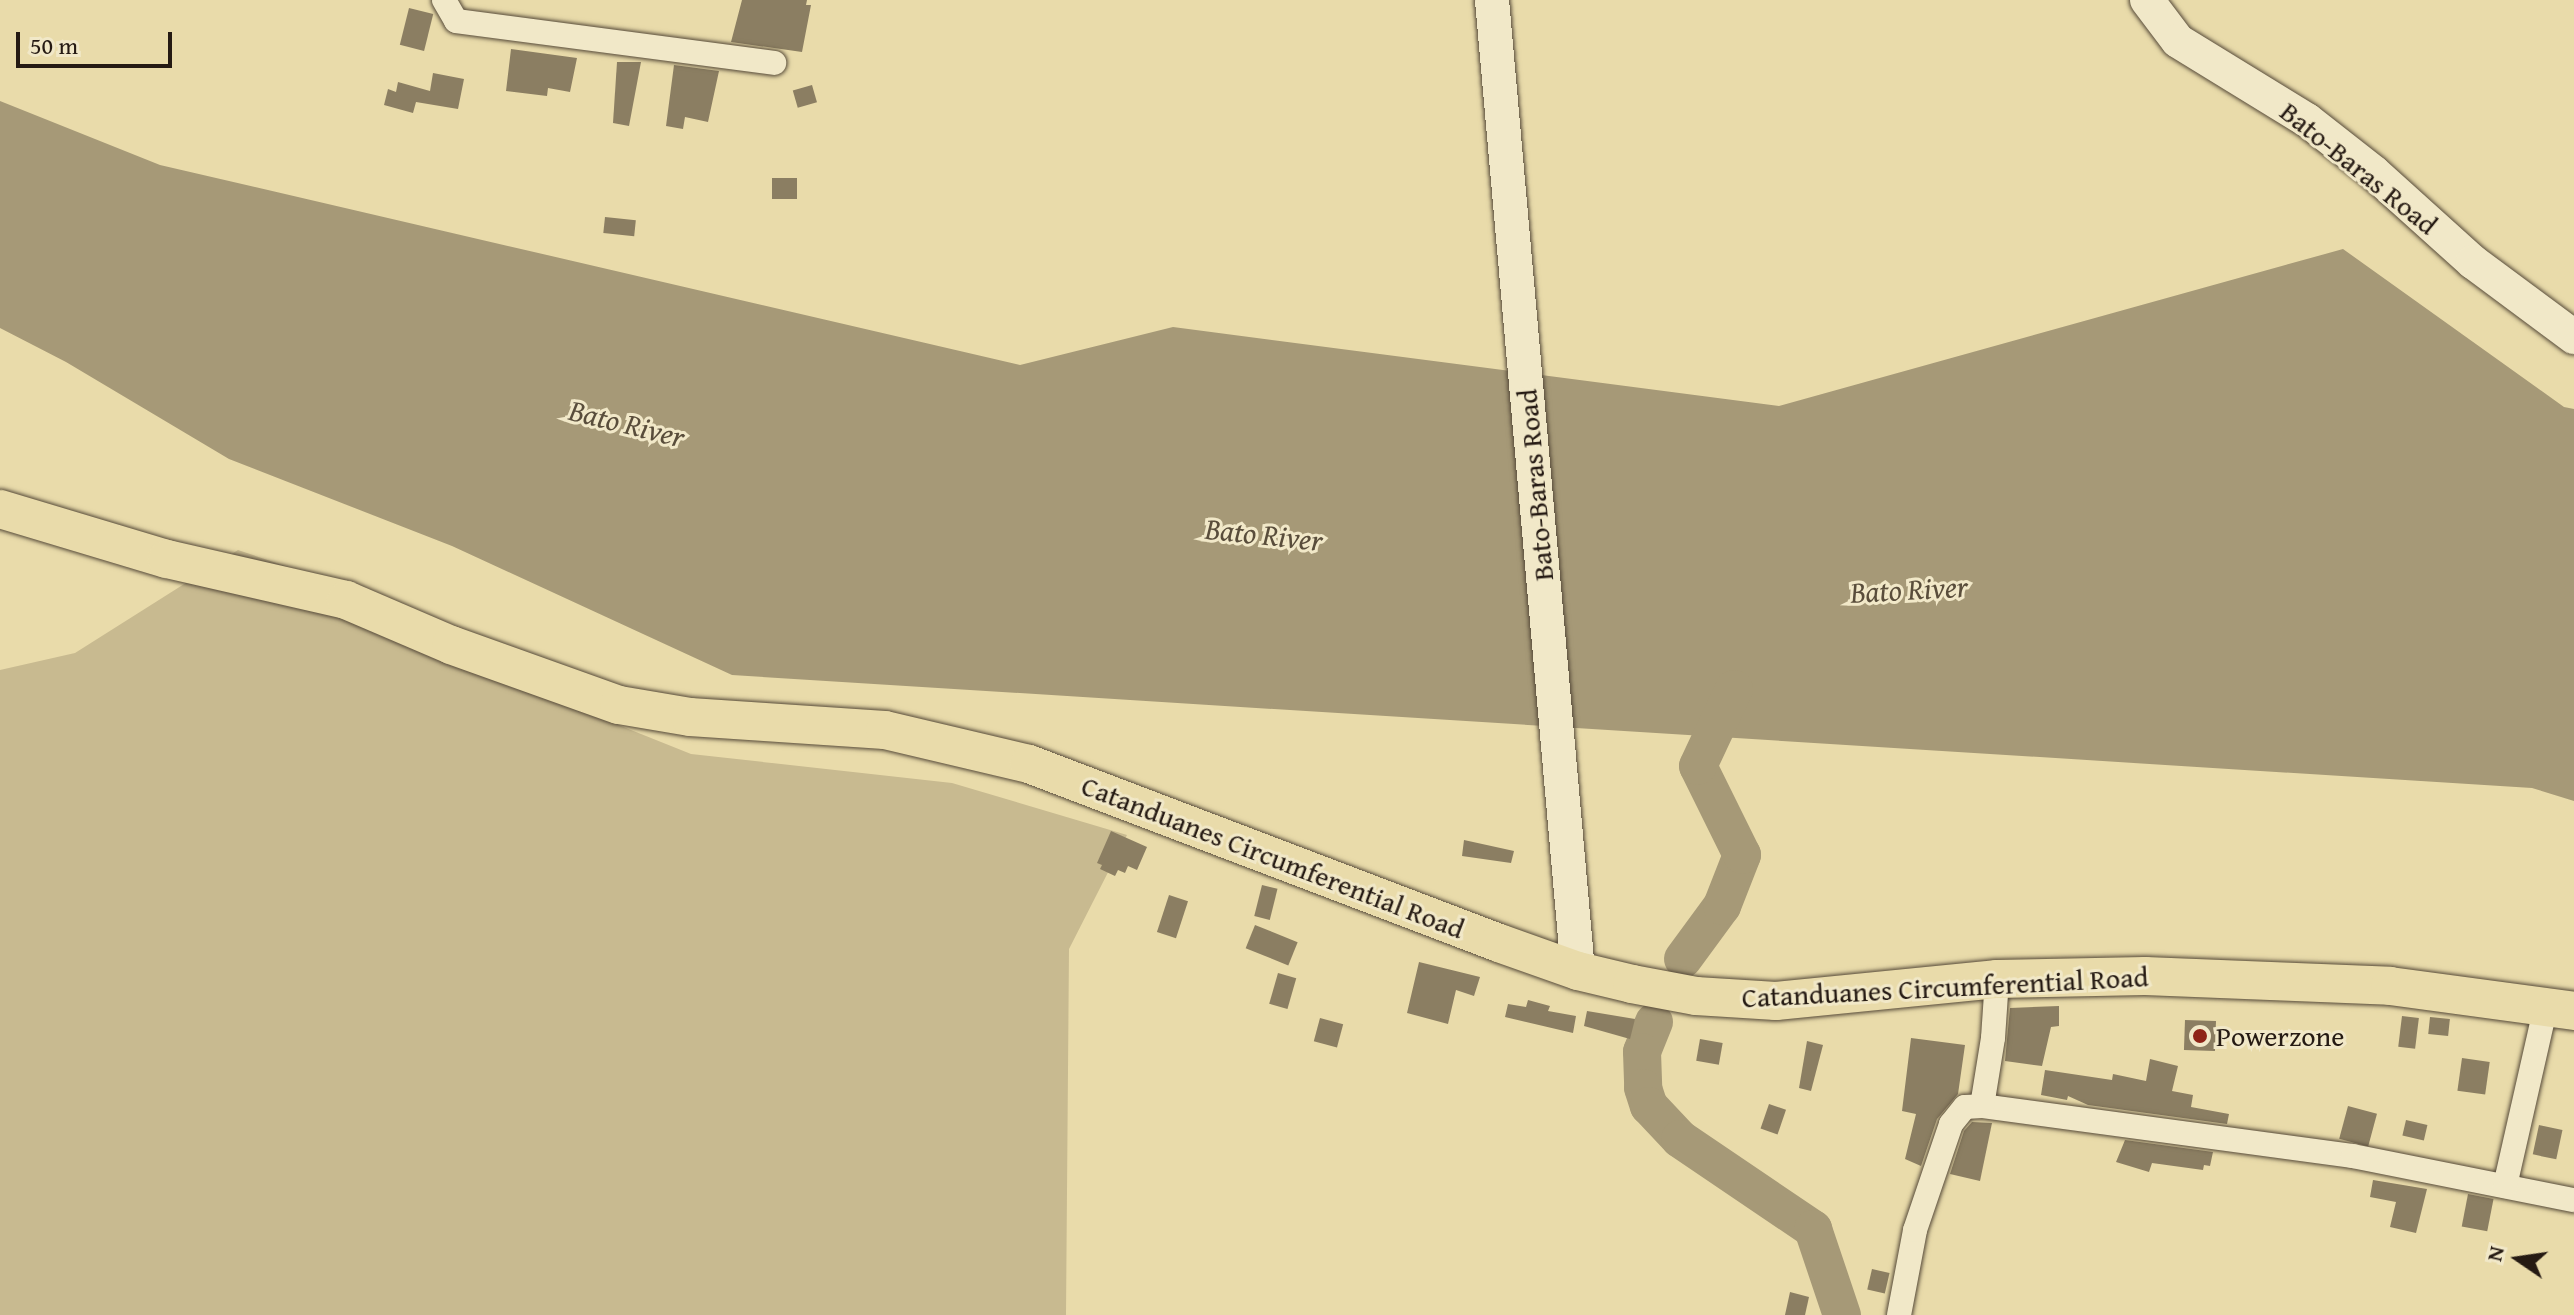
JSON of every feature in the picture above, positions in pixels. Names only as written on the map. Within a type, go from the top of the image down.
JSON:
[{"type":"main road","name":"Bato-Baras Road","points":[[1492,0],[1578,971]]},
{"type":"main road","name":"Bato-Baras Road","points":[[2147,0],[2178,41],[2307,120],[2373,172],[2473,262],[2574,337]]},
{"type":"main road","name":"Catanduanes Circumferential Road","points":[[0,509],[167,559],[346,600],[451,645],[619,705],[690,717],[885,730],[1029,764],[1578,971],[1696,996],[1776,1001],[1820,1000],[1997,979],[2145,976],[2390,986],[2560,1008]]},
{"type":"street","points":[[444,0],[456,21],[774,63]]},
{"type":"street","points":[[1982,1106],[1993,1038],[1997,979]]},
{"type":"street","points":[[2505,1186],[2560,1008]]},
{"type":"street","points":[[1899,1315],[1915,1230],[1951,1124],[1965,1107],[1982,1106],[2353,1156],[2574,1200]]},
{"type":"shaded area","points":[[238,550],[363,592],[621,726],[691,754],[952,783],[1127,835],[1069,949],[1066,1315],[0,1315],[0,670],[75,653]]},
{"type":"water","name":"Bato River","points":[[0,101],[160,165],[1020,365],[1173,327],[1779,406],[2343,249],[2564,407],[2574,409],[2574,801],[2532,788],[732,675],[452,546],[229,459],[66,362],[0,328]]},
{"type":"building","points":[[742,0],[807,0],[806,5],[811,5],[802,52],[731,42]]},
{"type":"building","points":[[409,8],[433,14],[424,51],[400,45]]},
{"type":"building","points":[[511,49],[577,58],[570,92],[548,88],[547,96],[506,91]]},
{"type":"building","points":[[617,62],[641,62],[629,126],[613,123]]},
{"type":"building","points":[[674,65],[719,71],[708,122],[685,117],[683,129],[666,126]]},
{"type":"building","points":[[433,73],[464,79],[458,109],[416,102],[413,113],[384,105],[388,89],[396,92],[398,82],[430,91]]},
{"type":"building","points":[[812,85],[817,102],[798,108],[793,91]]},
{"type":"building","points":[[772,178],[797,178],[797,199],[772,199]]},
{"type":"building","points":[[605,217],[636,220],[634,236],[603,233]]},
{"type":"building","points":[[1111,831],[1147,847],[1137,870],[1128,866],[1125,873],[1118,870],[1115,876],[1100,869],[1102,865],[1097,863]]},
{"type":"building","points":[[1464,840],[1514,851],[1511,863],[1462,856]]},
{"type":"building","points":[[1262,885],[1278,889],[1270,920],[1254,916]]},
{"type":"building","points":[[1169,895],[1188,901],[1176,938],[1157,932]]},
{"type":"building","points":[[1255,925],[1298,942],[1288,965],[1246,948]]},
{"type":"building","points":[[1419,962],[1480,977],[1474,996],[1456,990],[1448,1024],[1407,1013]]},
{"type":"building","points":[[1278,973],[1296,978],[1287,1009],[1269,1004]]},
{"type":"building","points":[[1528,1000],[1550,1006],[1548,1011],[1576,1016],[1573,1033],[1505,1017],[1508,1004],[1526,1007]]},
{"type":"building","points":[[2059,1006],[2059,1026],[2051,1027],[2042,1066],[2005,1061],[2010,1008]]},
{"type":"building","points":[[1587,1011],[1635,1019],[1630,1039],[1584,1026]]},
{"type":"building","points":[[2402,1016],[2419,1018],[2415,1049],[2398,1047]]},
{"type":"building","points":[[2430,1017],[2450,1019],[2448,1036],[2428,1034]]},
{"type":"building","points":[[1320,1018],[1343,1024],[1337,1047],[1314,1041]]},
{"type":"building","name":"Powerzone","points":[[2185,1020],[2216,1021],[2215,1051],[2184,1050]]},
{"type":"building","points":[[1911,1038],[1965,1045],[1958,1094],[1937,1119],[1921,1166],[1905,1159],[1916,1114],[1902,1111]]},
{"type":"building","points":[[1700,1039],[1723,1043],[1719,1065],[1696,1061]]},
{"type":"building","points":[[1807,1041],[1823,1045],[1811,1091],[1799,1088]]},
{"type":"building","points":[[2462,1058],[2490,1062],[2485,1095],[2457,1091]]},
{"type":"building","points":[[2150,1059],[2178,1066],[2172,1091],[2193,1095],[2191,1107],[2229,1114],[2227,1124],[2088,1105],[2068,1096],[2067,1100],[2041,1095],[2045,1070],[2112,1080],[2113,1074],[2146,1081]]},
{"type":"building","points":[[1769,1104],[1786,1110],[1778,1134],[1761,1129]]},
{"type":"building","points":[[2348,1106],[2377,1114],[2368,1147],[2339,1139]]},
{"type":"building","points":[[2406,1120],[2427,1125],[2424,1141],[2402,1136]]},
{"type":"building","points":[[1972,1122],[1992,1123],[1980,1181],[1950,1174],[1964,1131]]},
{"type":"building","points":[[2539,1125],[2562,1130],[2556,1159],[2533,1154]]},
{"type":"building","points":[[2125,1140],[2213,1152],[2210,1166],[2204,1165],[2203,1170],[2152,1163],[2149,1172],[2116,1162]]},
{"type":"building","points":[[2373,1180],[2427,1189],[2416,1233],[2390,1227],[2396,1202],[2370,1197]]},
{"type":"building","points":[[2468,1194],[2494,1199],[2487,1231],[2462,1226]]},
{"type":"building","points":[[1872,1269],[1890,1273],[1885,1294],[1867,1289]]},
{"type":"building","points":[[1790,1292],[1809,1297],[1805,1315],[1785,1315]]},
{"type":"waterway","points":[[1683,959],[1722,906],[1742,855],[1698,766],[1734,689]]},
{"type":"waterway","points":[[1654,1022],[1642,1052],[1643,1088],[1649,1106],[1680,1139],[1813,1229],[1842,1315]]},
{"type":"place","name":"Powerzone","points":[[2200,1036]]}]
